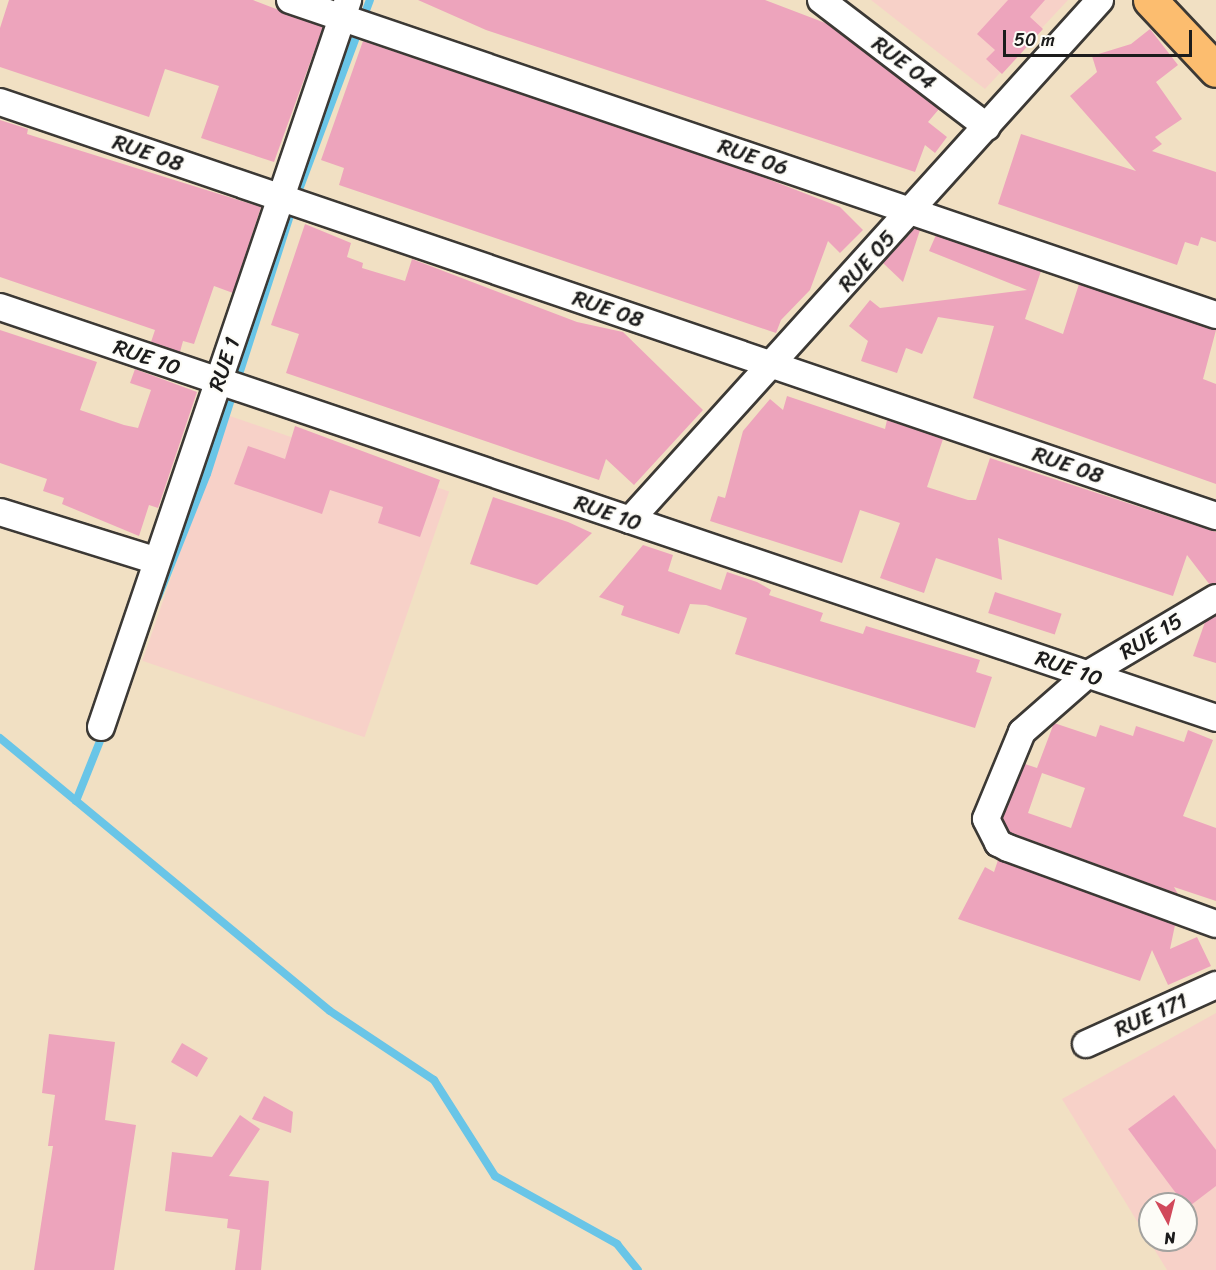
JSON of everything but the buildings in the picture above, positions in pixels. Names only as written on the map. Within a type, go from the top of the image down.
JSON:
[{"type":"highway","points":[[1150,0],[1216,70]]},
{"type":"street","name":"RUE 06","points":[[290,0],[345,9],[911,212],[1216,315]]},
{"type":"street","name":"RUE 04","points":[[820,0],[987,127]]},
{"type":"street","name":"RUE 05","points":[[630,520],[773,365],[1100,0]]},
{"type":"street","name":"RUE 1","points":[[101,727],[345,9]]},
{"type":"street","name":"RUE 08","points":[[0,102],[1216,516]]},
{"type":"street","name":"RUE 10","points":[[0,308],[1216,717]]},
{"type":"street","points":[[0,512],[157,561]]},
{"type":"street","name":"RUE 15","points":[[1216,598],[1088,674],[1022,732],[986,819],[998,843],[1008,849],[1216,924]]},
{"type":"street","name":"RUE 171","points":[[1086,1044],[1216,985]]},
{"type":"shaded area","points":[[871,0],[1068,0],[985,89]]},
{"type":"shaded area","points":[[227,415],[449,492],[365,737],[142,661]]},
{"type":"shaded area","points":[[1216,1013],[1216,1270],[1167,1270],[1156,1252],[1198,1252],[1198,1192],[1138,1192],[1138,1223],[1062,1099]]},
{"type":"waterway","points":[[158,597],[207,474],[294,203],[370,0]]},
{"type":"waterway","points":[[76,801],[104,731]]},
{"type":"waterway","points":[[0,738],[330,1011],[434,1080],[495,1176],[617,1244],[638,1270]]}]
